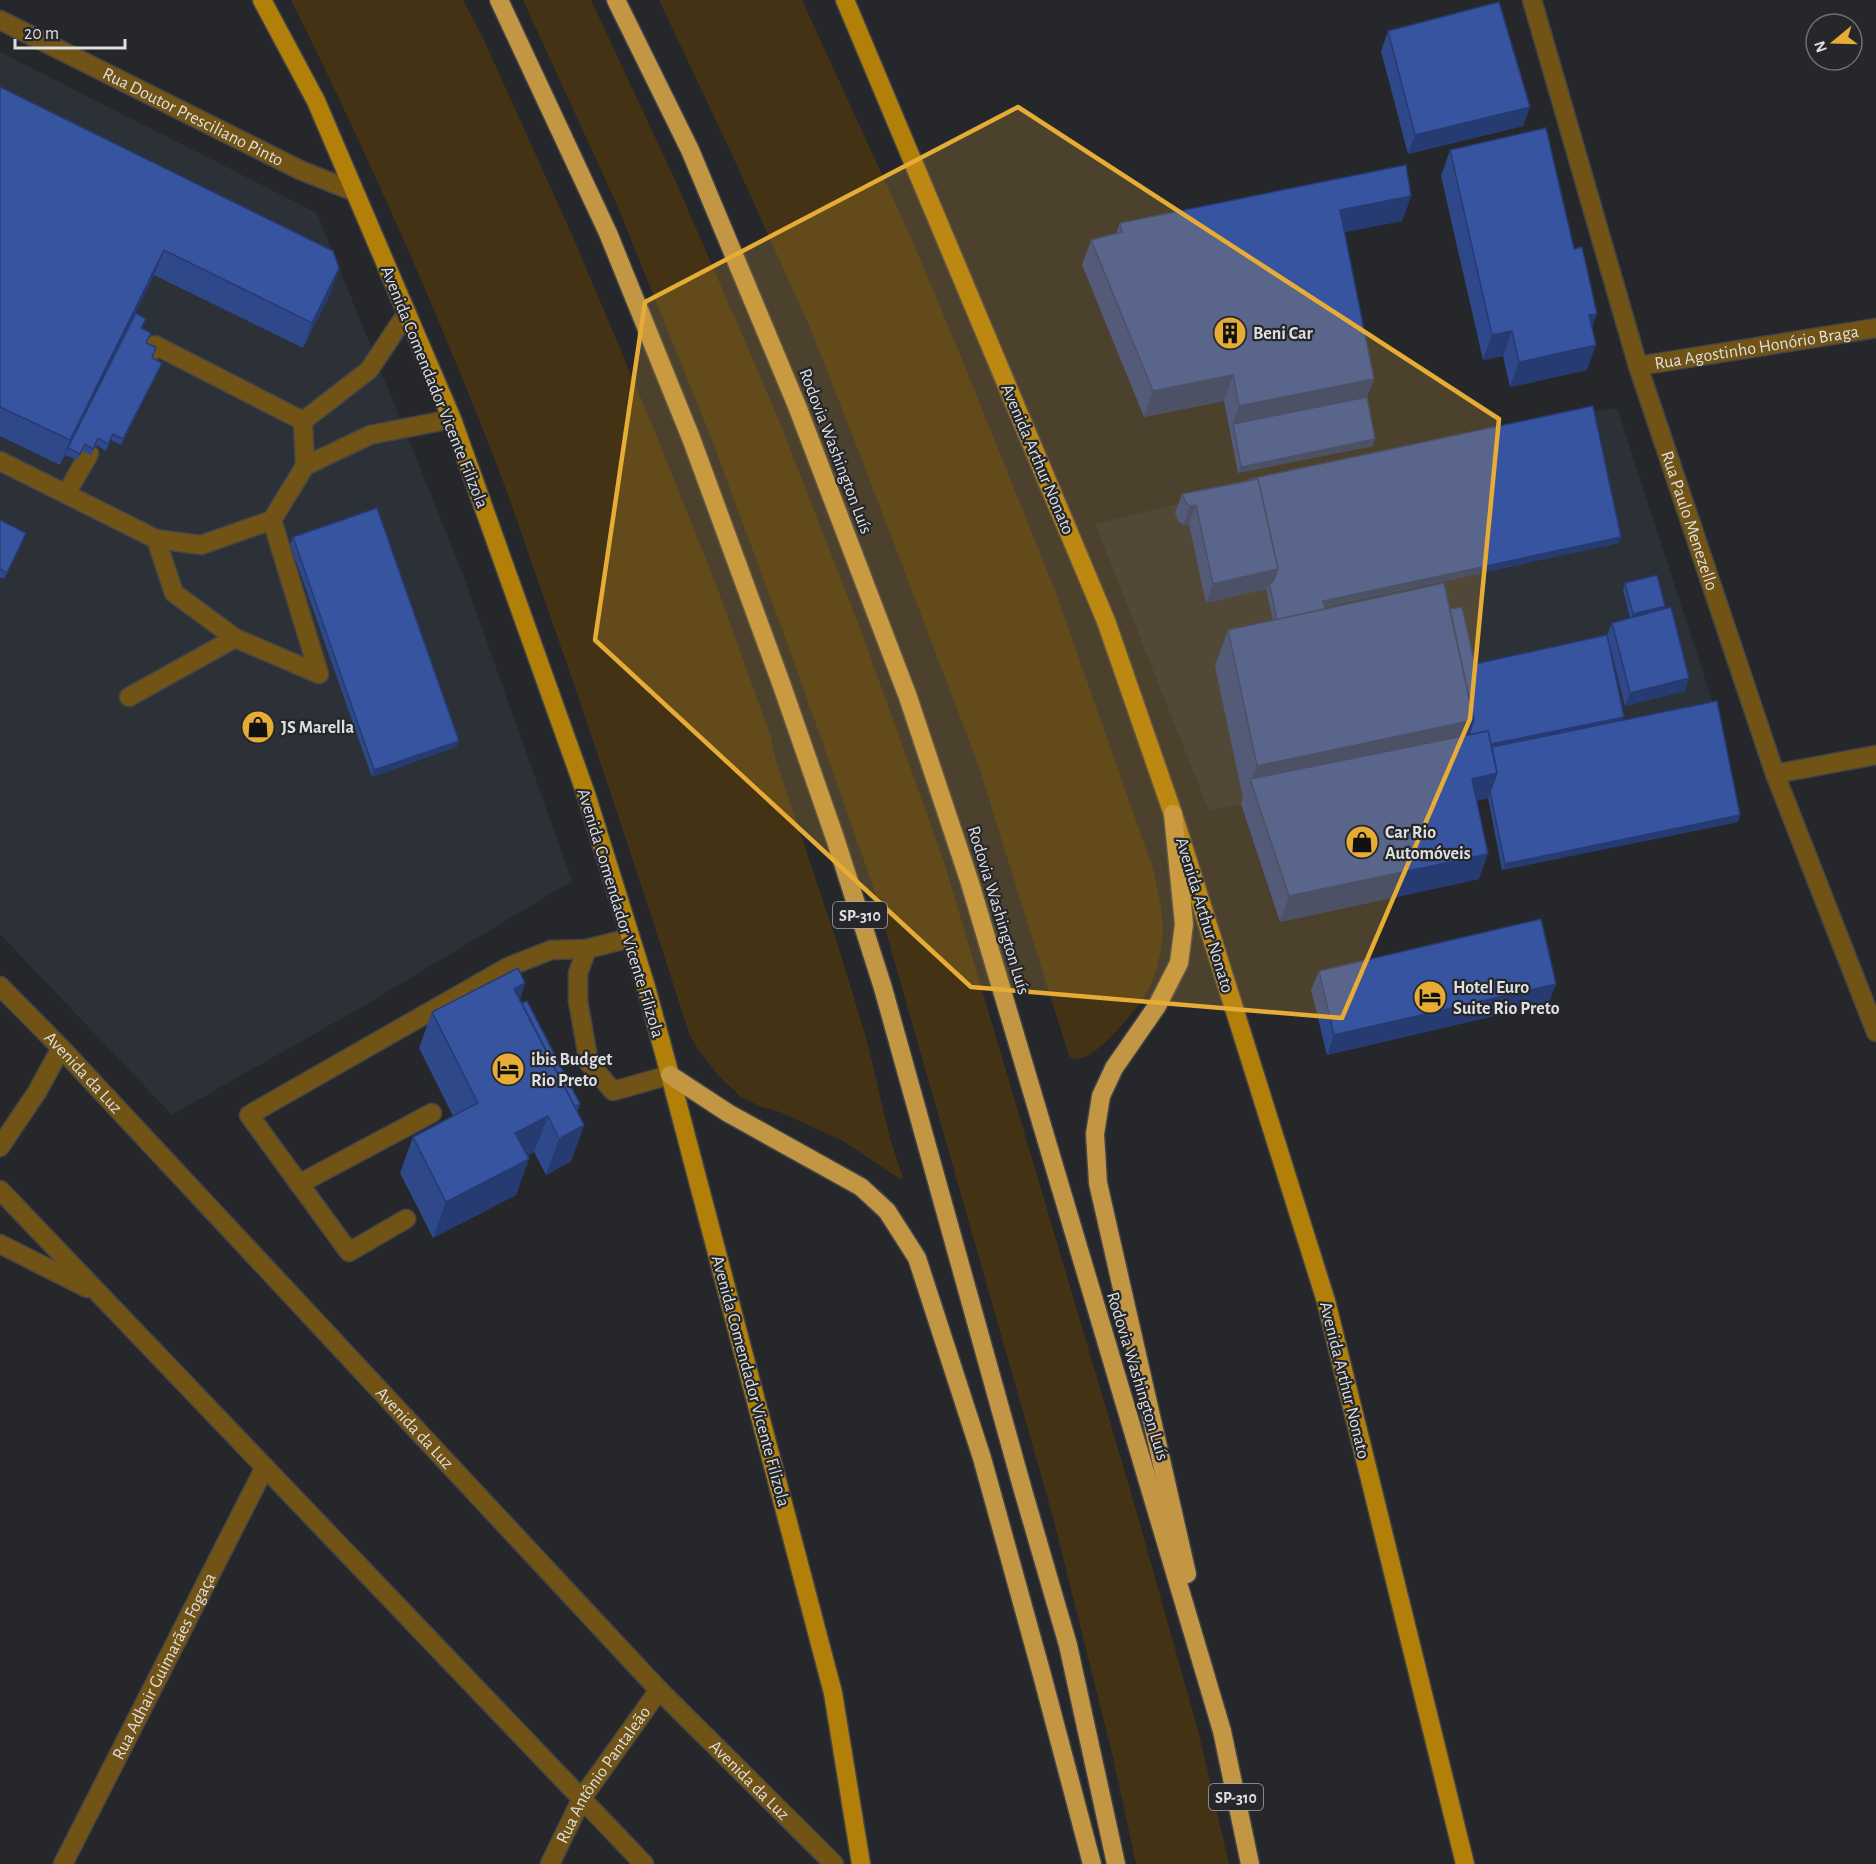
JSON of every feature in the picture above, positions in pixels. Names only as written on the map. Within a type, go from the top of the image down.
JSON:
[{"type":"highway","name":"SP-310","points":[[499,0],[608,233],[691,438],[835,838],[883,988],[1068,1645],[1116,1864]]},
{"type":"highway","name":"Rodovia Washington Luís","points":[[616,0],[690,150],[801,417],[908,697],[970,883],[1222,1731],[1250,1864]]},
{"type":"highway","points":[[1173,814],[1184,924],[1179,963],[1157,1006],[1114,1068],[1101,1096],[1095,1134],[1098,1183],[1222,1731]]},
{"type":"highway","points":[[670,1075],[728,1113],[861,1187],[887,1211],[917,1258],[982,1458],[1092,1864]]},
{"type":"main road","name":"Avenida Comendador Vicente Filizola","points":[[262,0],[316,101],[452,419],[586,794],[670,1075],[833,1693],[861,1864]]},
{"type":"main road","name":"Avenida Arthur Nonato","points":[[845,0],[1106,621],[1173,814],[1326,1301],[1465,1864]]},
{"type":"street","name":"Rua Paulo Menezello","points":[[1532,0],[1638,366],[1775,774],[1876,1032]]},
{"type":"street","name":"Rua Doutor Presciliano Pinto","points":[[0,20],[300,170],[355,192]]},
{"type":"street","points":[[303,421],[369,370],[406,313]]},
{"type":"street","name":"Rua Agostinho Honório Braga","points":[[1638,366],[1876,328]]},
{"type":"street","points":[[151,352],[155,345],[303,421]]},
{"type":"street","points":[[0,461],[156,539],[201,545],[272,520],[305,466],[370,435],[452,419]]},
{"type":"street","points":[[303,421],[305,466]]},
{"type":"street","points":[[66,494],[89,454]]},
{"type":"street","points":[[156,539],[174,592],[235,638],[319,674],[272,520]]},
{"type":"street","points":[[129,697],[235,638]]},
{"type":"street","points":[[1775,774],[1876,755]]},
{"type":"street","points":[[406,1219],[349,1252],[249,1115],[508,967],[550,950],[587,950],[630,938]]},
{"type":"street","points":[[587,950],[578,973],[578,1001],[589,1063],[613,1091],[670,1075]]},
{"type":"street","name":"Avenida da Luz","points":[[0,986],[61,1048],[659,1690],[834,1864]]},
{"type":"street","points":[[0,1147],[37,1092],[61,1048]]},
{"type":"street","points":[[299,1184],[432,1113]]},
{"type":"street","points":[[0,1190],[644,1864]]},
{"type":"street","points":[[0,1244],[101,1295]]},
{"type":"street","name":"Rua Adhair Guimarães Fogaça","points":[[63,1864],[265,1467]]},
{"type":"street","name":"Rua Antônio Pantaleão","points":[[550,1864],[582,1798],[659,1690]]},
{"type":"highlighted area","points":[[1018,107],[1499,419],[1470,719],[1342,1018],[971,987],[595,640],[645,302]]},
{"type":"shaded area","points":[[291,0],[463,0],[483,38],[573,237],[714,579],[771,737],[776,761],[840,952],[867,1041],[890,1138],[903,1178],[900,1179],[843,1141],[740,1096],[719,1076],[690,1036],[587,722],[495,460],[398,228]]},
{"type":"shaded area","points":[[523,0],[591,0],[676,182],[778,418],[863,636],[945,865],[1132,1496],[1199,1734],[1229,1864],[1136,1864],[1112,1753],[1053,1517],[873,886],[793,659],[712,440],[617,205]]},
{"type":"shaded area","points":[[659,0],[802,0],[912,240],[962,359],[1056,593],[1153,869],[1160,905],[1163,923],[1162,942],[1158,965],[1150,987],[1126,1021],[1089,1055],[1078,1059],[1069,1056],[978,764],[859,452],[811,330]]},
{"type":"shaded area","name":"JS Marella","points":[[0,52],[317,213],[462,572],[572,881],[372,1001],[172,1115],[0,934]]},
{"type":"shaded area","points":[[1617,408],[1713,703],[1209,811],[1095,524],[1222,493]]},
{"type":"building","points":[[1499,2],[1530,107],[1415,135],[1388,31]]},
{"type":"building","points":[[0,87],[333,251],[339,268],[312,323],[164,250],[70,440],[0,407]]},
{"type":"building","points":[[1546,128],[1574,249],[1582,247],[1597,314],[1589,315],[1596,345],[1519,362],[1512,331],[1492,335],[1450,150]]},
{"type":"building","name":"Beni Car","points":[[1406,165],[1411,196],[1340,210],[1374,379],[1239,406],[1233,375],[1153,391],[1091,240],[1122,232],[1120,223]]},
{"type":"building","points":[[136,313],[146,319],[141,328],[151,333],[146,343],[156,347],[152,358],[162,363],[123,439],[113,434],[108,444],[98,438],[93,449],[85,444],[80,454],[68,448]]},
{"type":"building","points":[[1367,397],[1375,439],[1241,467],[1233,424]]},
{"type":"building","points":[[1593,406],[1621,537],[1323,601],[1325,609],[1277,620],[1269,583],[1273,582],[1278,569],[1258,479],[1250,479]]},
{"type":"building","points":[[1258,479],[1278,569],[1213,584],[1196,505],[1190,506],[1186,503],[1182,494]]},
{"type":"building","points":[[377,508],[459,741],[374,770],[293,537]]},
{"type":"building","points":[[0,520],[26,533],[7,573],[0,569]]},
{"type":"building","points":[[1657,575],[1665,606],[1633,614],[1625,583]]},
{"type":"building","points":[[1444,583],[1474,720],[1257,766],[1228,630]]},
{"type":"building","points":[[1462,607],[1475,664],[1607,635],[1624,717],[1491,744],[1488,731],[1469,735],[1474,720],[1450,609]]},
{"type":"building","points":[[1671,607],[1689,678],[1630,693],[1612,623]]},
{"type":"building","points":[[1717,701],[1740,815],[1505,864],[1490,792],[1497,773],[1492,747]]},
{"type":"building","name":"Car Rio Automóveis","points":[[1488,731],[1497,773],[1472,779],[1488,854],[1289,896],[1250,779]]},
{"type":"building","name":"Hotel Euro Suite Rio Preto","points":[[1541,919],[1556,984],[1334,1035],[1319,971]]},
{"type":"building","points":[[518,968],[525,983],[514,989],[584,1125],[559,1139],[548,1116],[515,1133],[529,1159],[446,1202],[413,1137],[478,1103],[432,1012]]},
{"type":"building","points":[[527,1001],[580,1104],[575,1107],[522,1003]]},
{"type":"place","name":"Beni Car","points":[[1230,333]]},
{"type":"place","name":"JS Marella","points":[[258,727]]},
{"type":"place","name":"Car Rio Automóveis","points":[[1362,842]]},
{"type":"place","name":"Hotel Euro Suite Rio Preto","points":[[1430,997]]},
{"type":"place","name":"ibis Budget Rio Preto","points":[[508,1069]]}]
